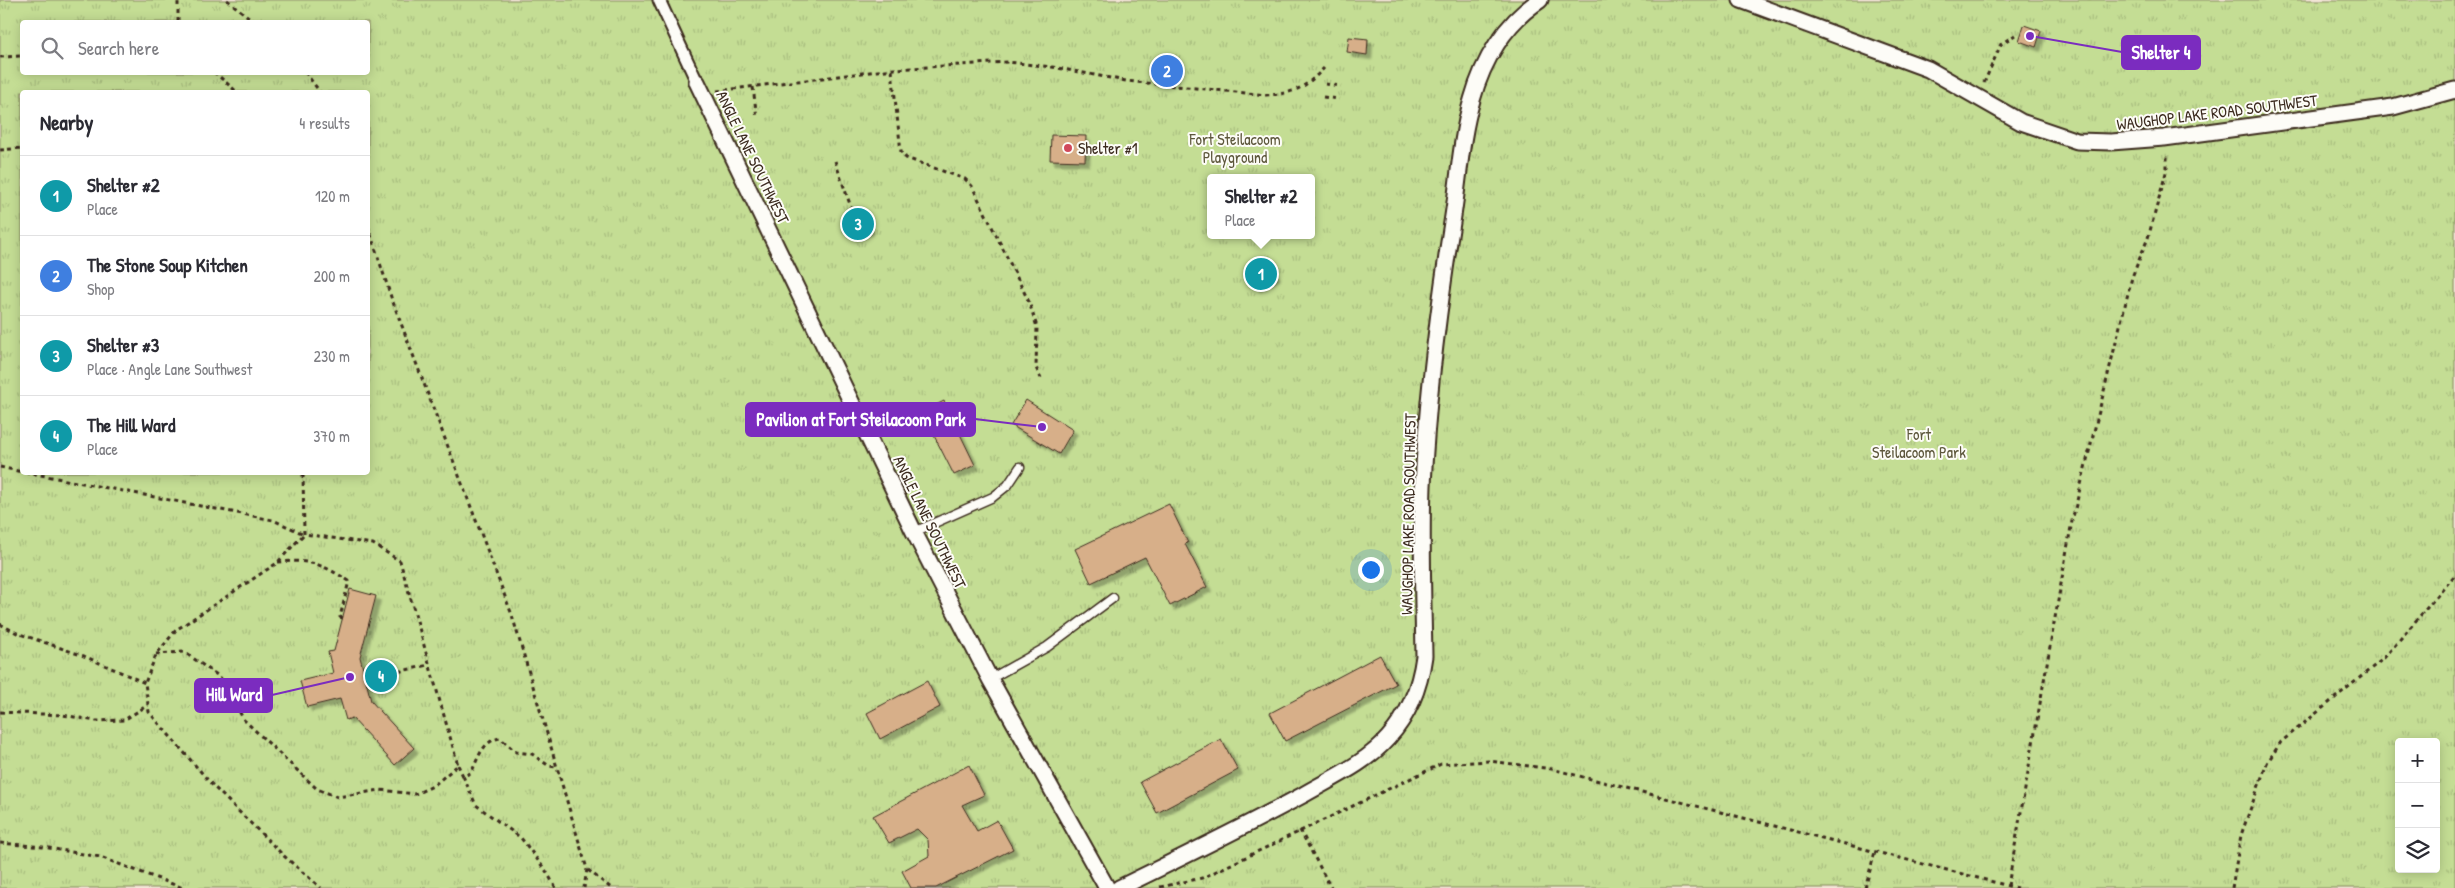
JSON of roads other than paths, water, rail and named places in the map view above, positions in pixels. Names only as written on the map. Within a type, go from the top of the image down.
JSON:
[{"type":"street","name":"ANGLE LANE SOUTHWEST","points":[[659,0],[914,532],[990,679],[1108,888]]},
{"type":"street","name":"WAUGHOP LAKE ROAD SOUTHWEST","points":[[1119,888],[1258,819],[1354,766],[1390,737],[1410,707],[1421,674],[1424,656],[1423,495],[1429,394],[1444,272],[1465,132],[1472,100],[1490,55],[1508,26],[1540,0]]},
{"type":"street","name":"WAUGHOP LAKE ROAD SOUTHWEST","points":[[1741,0],[1928,69],[2021,122],[2048,133],[2077,141],[2111,142],[2164,138],[2393,107],[2455,90]]},
{"type":"lane","points":[[914,532],[993,497],[1008,485],[1020,467]]},
{"type":"lane","points":[[990,679],[1047,647],[1113,598]]},
{"type":"place","name":"Shelter 4","points":[[2030,36]]},
{"type":"place","name":"The Stone Soup Kitchen","points":[[1167,71]]},
{"type":"place","name":"Shelter #1","points":[[1068,148]]},
{"type":"place","name":"Shelter #3","points":[[858,224]]},
{"type":"place","name":"Shelter #2","points":[[1261,274]]},
{"type":"place","name":"Pavilion at Fort Steilacoom Park","points":[[1042,427]]},
{"type":"place","name":"The Hill Ward","points":[[381,676]]},
{"type":"place","name":"Hill Ward","points":[[350,677]]},
{"type":"park label","name":"Fort Steilacoom Playground","points":[[1235,148]]},
{"type":"park label","name":"Fort Steilacoom Park","points":[[1919,443]]}]
